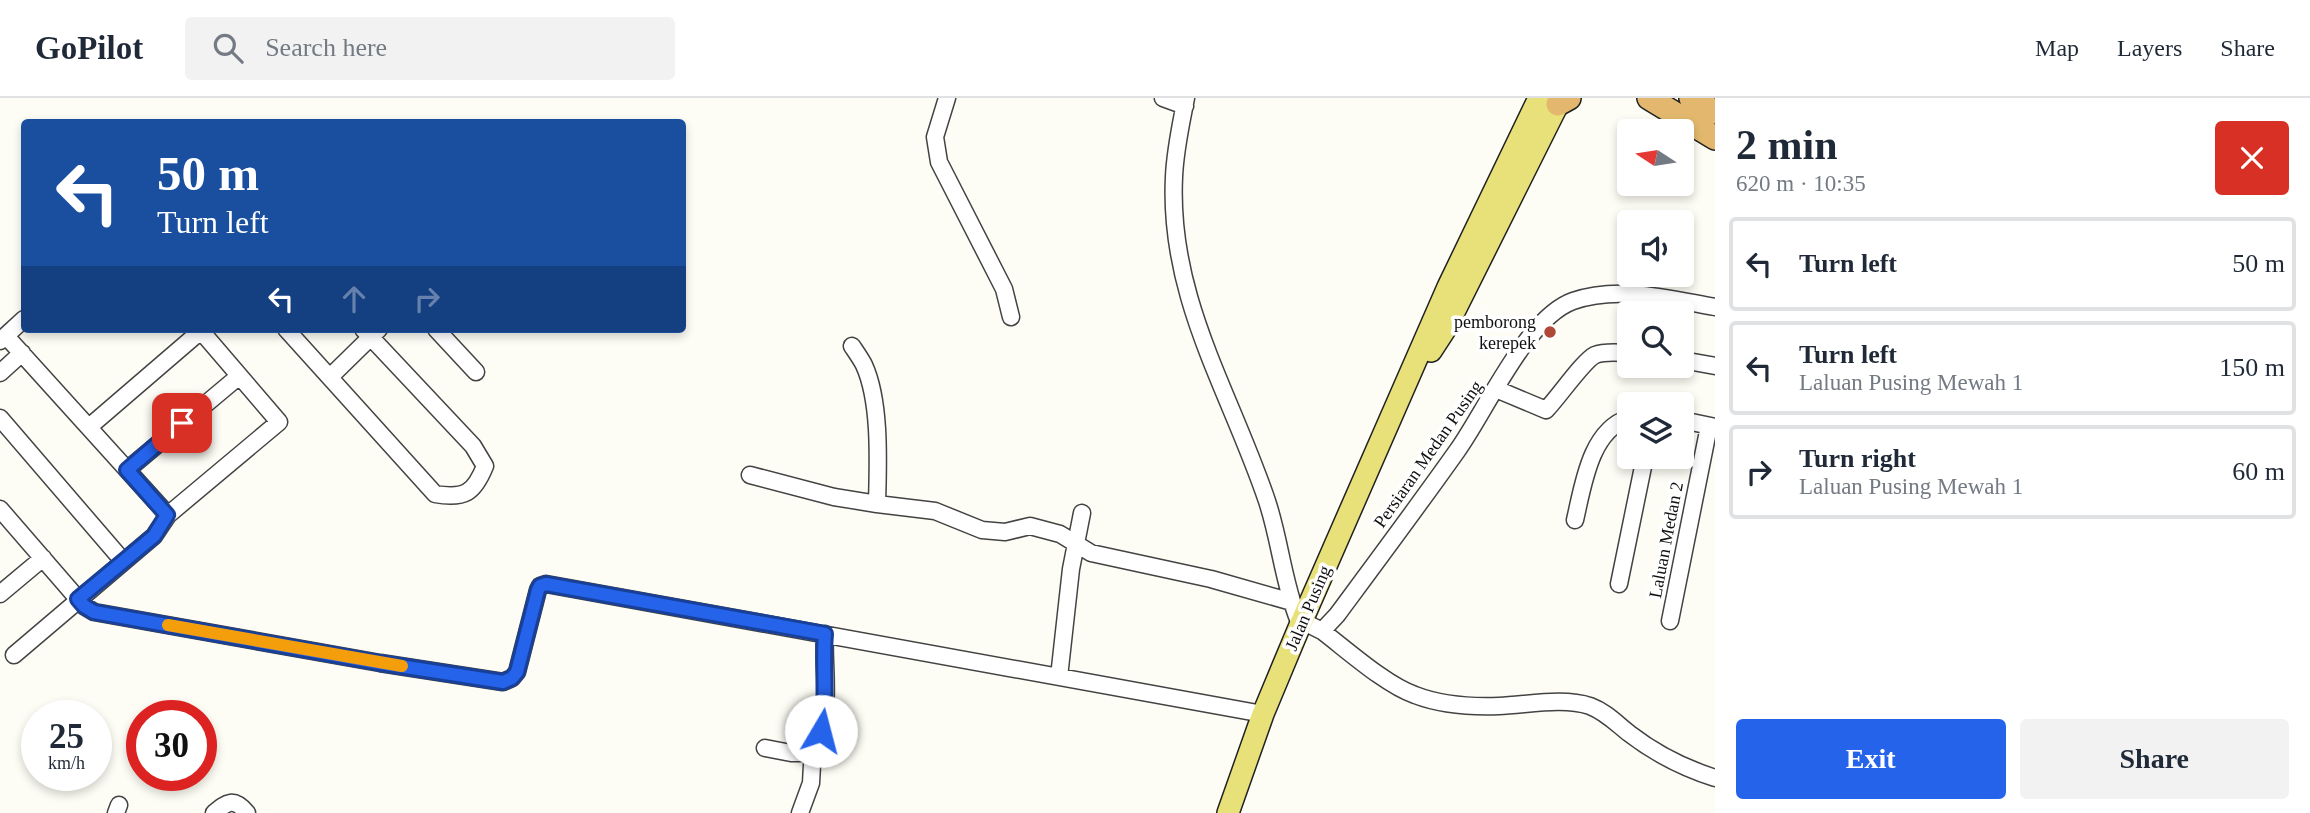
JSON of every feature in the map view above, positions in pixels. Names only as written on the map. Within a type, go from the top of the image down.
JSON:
[{"type":"highway","points":[[1649,98],[1715,138]]},
{"type":"highway","points":[[1691,98],[1715,112]]},
{"type":"main road","name":"Jalan Pusing","points":[[1228,813],[1263,714],[1396,406],[1446,328],[1557,100]]},
{"type":"street","points":[[947,98],[935,137],[940,162],[1004,289],[1011,317]]},
{"type":"street","points":[[1163,98],[1185,102],[1174,176],[1174,218],[1181,271],[1201,338],[1268,502],[1293,602],[1301,623],[1322,631],[1395,685],[1414,695],[1451,704],[1495,706],[1570,703],[1590,706],[1612,719],[1656,753],[1684,768],[1715,778]]},
{"type":"street","name":"Persiaran Medan Pusing","points":[[1322,631],[1337,615],[1459,449],[1515,356],[1541,323],[1571,301],[1611,294],[1653,296],[1715,307]]},
{"type":"street","points":[[1652,301],[1653,296]]},
{"type":"street","points":[[21,322],[3,339],[22,353],[167,515]]},
{"type":"street","points":[[89,427],[199,333]]},
{"type":"street","points":[[14,655],[154,536],[167,515],[279,422],[238,377],[204,333]]},
{"type":"street","points":[[290,333],[435,494],[453,497],[472,490],[485,466],[473,446],[372,333]]},
{"type":"street","points":[[330,377],[370,333]]},
{"type":"street","points":[[440,333],[476,372]]},
{"type":"street","points":[[852,346],[865,366],[872,396],[878,440],[877,504]]},
{"type":"street","points":[[0,373],[22,353]]},
{"type":"street","points":[[1496,389],[1546,410],[1584,364],[1596,355],[1617,354]]},
{"type":"street","points":[[1694,362],[1715,366]]},
{"type":"street","points":[[127,470],[238,377]]},
{"type":"street","points":[[0,418],[123,561]]},
{"type":"street","points":[[1575,520],[1586,470],[1600,442],[1617,422]]},
{"type":"street","points":[[1694,423],[1712,427]]},
{"type":"street","name":"Laluan Medan 2","points":[[1670,621],[1712,427]]},
{"type":"street","points":[[1619,584],[1643,469]]},
{"type":"street","points":[[750,475],[834,497],[935,511],[982,530],[1005,532],[1030,526],[1060,534],[1091,553],[1211,579],[1293,602]]},
{"type":"street","points":[[1059,677],[1075,543],[1082,513]]},
{"type":"street","points":[[2,516],[84,606],[94,612],[380,663],[503,682],[512,678],[517,672],[540,586],[546,584],[1263,714]]},
{"type":"street","points":[[0,594],[43,558]]},
{"type":"street","points":[[800,813],[811,783],[813,747],[821,731],[825,711],[825,634]]},
{"type":"street","points":[[765,748],[800,754],[813,747]]},
{"type":"street","points":[[220,808],[236,804],[247,813]]},
{"type":"slow traffic","points":[[168,625],[402,666]]},
{"type":"place","name":"pemborong kerepek","points":[[1550,332]]},
{"type":"route","points":[[182,423],[127,470],[167,515],[154,536],[78,599],[94,612],[503,682],[517,672],[538,590],[546,584],[825,634],[823,664],[826,693],[821,731]]}]
